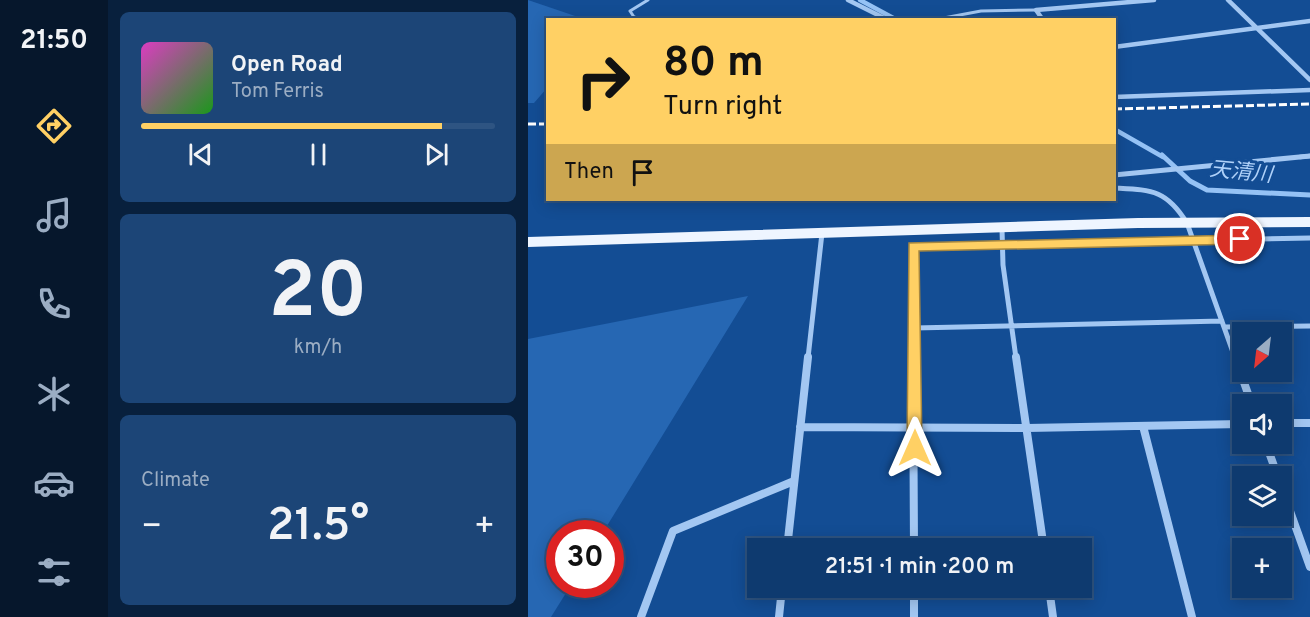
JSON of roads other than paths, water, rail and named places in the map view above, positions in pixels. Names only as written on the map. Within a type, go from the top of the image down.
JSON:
[{"type":"main road","points":[[528,242],[822,233],[1002,236],[1138,223],[1310,222]]},
{"type":"street","points":[[848,0],[884,18]]},
{"type":"street","points":[[1036,10],[1154,0]]},
{"type":"street","points":[[1228,0],[1310,80]]},
{"type":"street","points":[[1036,10],[1042,18]]},
{"type":"street","points":[[1116,47],[1310,21]]},
{"type":"street","points":[[1302,72],[1310,70]]},
{"type":"street","points":[[1116,97],[1310,90]]},
{"type":"street","points":[[1116,175],[1310,156]]},
{"type":"street","points":[[1116,188],[1157,192],[1175,202],[1187,223],[1248,394]]},
{"type":"street","points":[[788,538],[822,233]]},
{"type":"street","points":[[1002,236],[1042,538]]},
{"type":"street","points":[[914,538],[913,246],[1002,236],[1193,240],[1310,238]]},
{"type":"street","points":[[914,328],[1012,324],[1310,326]]},
{"type":"street","points":[[1292,423],[1310,423]]},
{"type":"street","points":[[800,427],[1027,428],[1232,424]]},
{"type":"street","points":[[1143,426],[1192,617]]},
{"type":"street","points":[[641,617],[673,531],[794,481]]},
{"type":"street","points":[[1292,512],[1306,545],[1310,567]]},
{"type":"street","points":[[779,617],[781,598]]},
{"type":"street","points":[[914,598],[914,617]]},
{"type":"street","points":[[1050,598],[1053,617]]},
{"type":"lane","points":[[634,18],[630,11],[648,0]]},
{"type":"lane","points":[[944,18],[981,11],[1036,10]]},
{"type":"waterway","name":"天清川","points":[[860,0],[893,18]]},
{"type":"waterway","name":"天清川","points":[[1116,130],[1163,157]]},
{"type":"waterway","name":"天清川","points":[[1162,155],[1190,181],[1207,190],[1310,195]]},
{"type":"railway","points":[[1116,109],[1310,104]]},
{"type":"railway","points":[[528,124],[546,124]]}]
